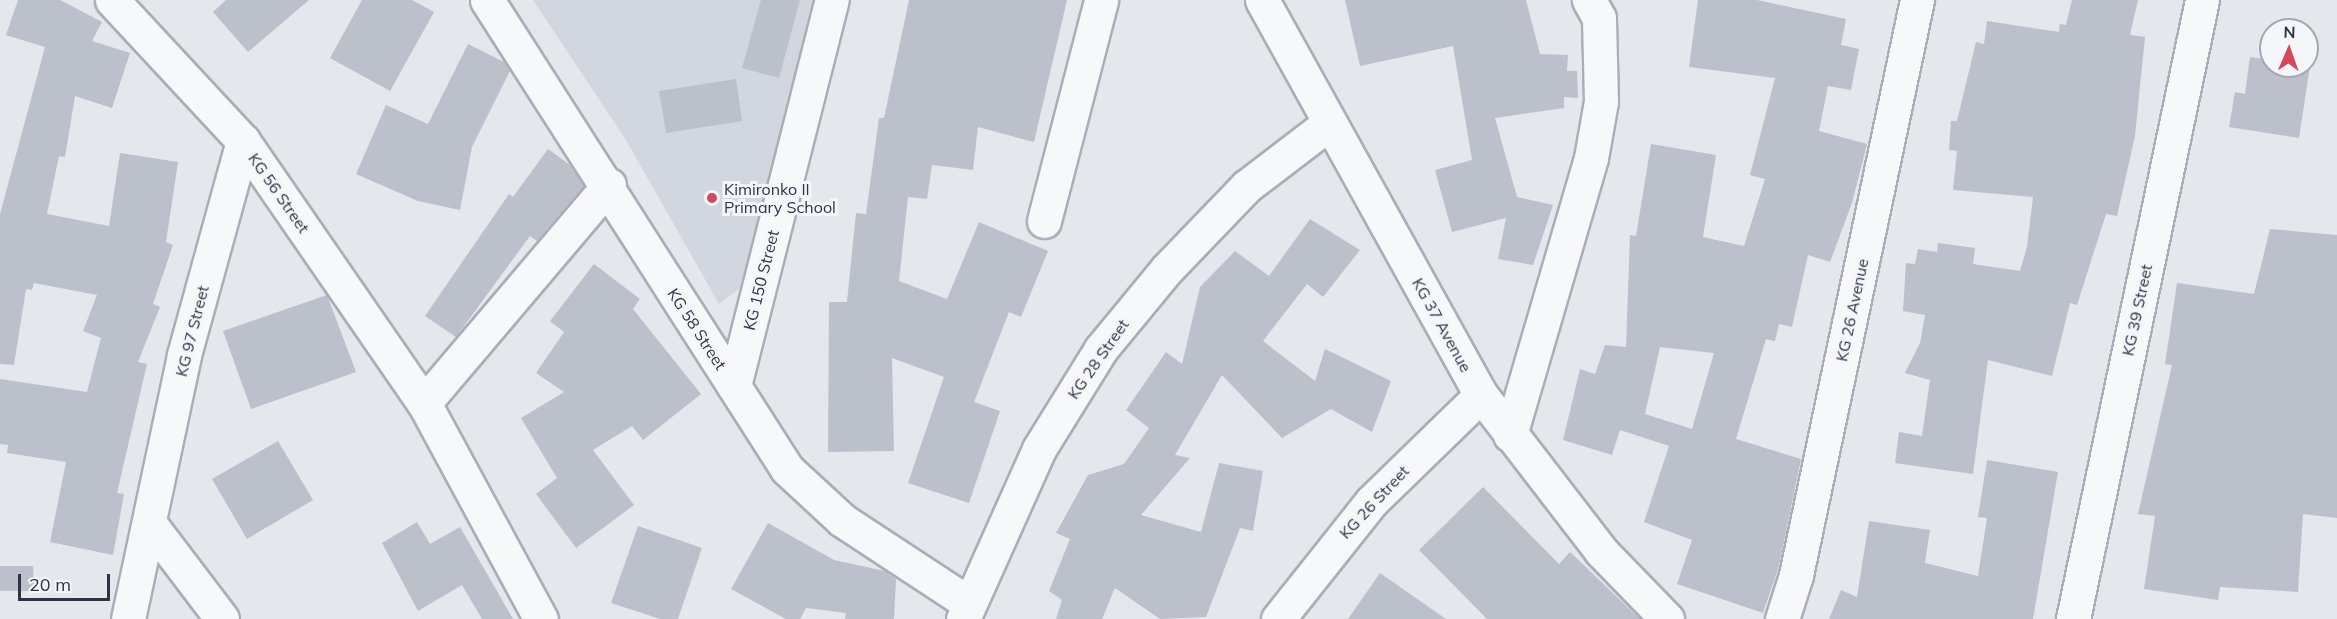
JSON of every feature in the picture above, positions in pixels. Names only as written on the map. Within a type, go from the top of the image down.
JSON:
[{"type":"street","name":"KG 56 Street","points":[[111,0],[243,141],[424,403],[541,619]]},
{"type":"street","name":"KG 58 Street","points":[[487,0],[609,185],[788,469],[842,520],[965,610]]},
{"type":"street","name":"KG 150 Street","points":[[734,386],[832,0]]},
{"type":"street","points":[[1044,221],[1101,0]]},
{"type":"street","name":"KG 37 Avenue","points":[[1262,0],[1328,124],[1481,395],[1601,551],[1667,619]]},
{"type":"street","name":"KG 26 Avenue","points":[[1782,619],[1917,0]]},
{"type":"street","name":"KG 39 Street","points":[[2073,619],[2202,0]]},
{"type":"street","points":[[1510,435],[1591,158],[1601,101],[1598,6]]},
{"type":"street","name":"KG 28 Street","points":[[965,610],[1038,449],[1101,349],[1167,269],[1247,186],[1328,124]]},
{"type":"street","name":"KG 97 Street","points":[[128,619],[150,524],[184,355],[243,141]]},
{"type":"street","points":[[424,403],[609,185]]},
{"type":"street","name":"KG 26 Street","points":[[1278,619],[1371,502],[1481,395]]},
{"type":"street","points":[[150,524],[222,619]]},
{"type":"shaded area","name":"Kimironko II Primary School","points":[[533,0],[816,0],[751,256],[739,289],[719,304],[626,140]]},
{"type":"building","points":[[18,0],[60,0],[102,22],[92,41],[130,53],[112,108],[75,96],[65,157],[59,156],[47,214],[109,226],[120,153],[178,162],[166,242],[173,245],[153,304],[160,307],[138,362],[147,364],[117,493],[124,494],[113,555],[50,542],[66,462],[7,453],[8,445],[0,444],[0,379],[87,392],[101,338],[83,331],[97,295],[34,283],[32,290],[26,289],[14,365],[0,364],[0,214],[45,47],[6,35]]},
{"type":"building","points":[[226,0],[309,0],[248,52],[213,12]]},
{"type":"building","points":[[362,0],[412,0],[434,12],[390,91],[330,58]]},
{"type":"building","points":[[761,0],[800,0],[779,78],[742,68]]},
{"type":"building","points":[[909,0],[1067,0],[1034,142],[978,127],[973,170],[932,165],[927,199],[908,197],[899,281],[947,299],[979,222],[1048,251],[1021,317],[1009,312],[974,402],[1000,411],[969,503],[908,483],[944,377],[892,358],[894,451],[828,452],[829,302],[847,302],[856,213],[866,214],[879,118],[884,118]]},
{"type":"building","points":[[1345,0],[1526,0],[1540,54],[1568,55],[1567,71],[1577,71],[1578,98],[1564,97],[1564,108],[1495,118],[1517,197],[1553,205],[1533,265],[1498,259],[1506,218],[1452,232],[1435,170],[1472,160],[1453,46],[1360,66]]},
{"type":"building","points":[[1698,0],[1757,0],[1846,19],[1841,45],[1859,49],[1851,90],[1828,86],[1819,131],[1867,144],[1852,203],[1830,262],[1808,255],[1792,327],[1779,324],[1775,341],[1766,339],[1736,439],[1801,459],[1779,566],[1763,613],[1677,584],[1692,540],[1644,522],[1669,446],[1620,430],[1612,455],[1563,440],[1580,369],[1595,374],[1605,345],[1626,347],[1630,235],[1636,236],[1651,144],[1716,155],[1703,237],[1744,246],[1765,179],[1750,175],[1775,78],[1689,67]],"holes":[[[1660,347],[1714,353],[1692,429],[1645,414]]]},
{"type":"building","points":[[2072,0],[2138,0],[2130,35],[2145,37],[2135,136],[2117,216],[2106,214],[2077,305],[2070,303],[2052,376],[1988,360],[1973,474],[1895,463],[1899,432],[1922,436],[1930,380],[1905,373],[1920,343],[1925,315],[1903,311],[1906,263],[1915,264],[1918,249],[1937,252],[1938,243],[1975,248],[1973,264],[2020,271],[2027,247],[2033,197],[1953,190],[1957,151],[1949,150],[1951,121],[1957,121],[1976,42],[1984,44],[1987,21],[2059,32],[2060,24],[2066,25]]},
{"type":"building","points":[[468,44],[504,62],[510,71],[472,147],[460,210],[418,201],[356,174],[386,105],[428,124]]},
{"type":"building","points":[[2250,57],[2259,58],[2259,78],[2308,78],[2299,138],[2229,127],[2235,92],[2245,94]]},
{"type":"building","points":[[736,79],[742,121],[666,133],[659,91]]},
{"type":"building","points":[[548,149],[570,165],[584,186],[537,241],[530,236],[456,337],[425,316],[509,194],[513,197]]},
{"type":"building","points":[[1310,219],[1360,250],[1323,297],[1307,284],[1263,341],[1315,381],[1325,349],[1391,381],[1372,432],[1331,409],[1282,438],[1222,375],[1175,455],[1190,458],[1141,515],[1201,532],[1219,463],[1263,471],[1253,531],[1240,528],[1206,617],[1160,619],[1115,588],[1102,619],[1056,619],[1062,600],[1049,591],[1070,539],[1056,533],[1088,475],[1124,464],[1149,428],[1126,410],[1166,352],[1182,364],[1200,287],[1235,251],[1269,276]]},
{"type":"building","points":[[2270,229],[2337,235],[2337,518],[2303,514],[2298,592],[2220,587],[2218,600],[2144,589],[2155,516],[2138,514],[2172,365],[2165,364],[2177,283],[2254,294]]},
{"type":"building","points":[[594,264],[640,299],[633,309],[701,394],[643,440],[632,426],[593,450],[634,505],[576,548],[536,494],[557,478],[521,418],[564,392],[536,373],[564,332],[550,321]]},
{"type":"building","points":[[327,295],[356,372],[251,409],[223,331]]},
{"type":"building","points":[[278,441],[313,500],[247,539],[212,479]]},
{"type":"building","points":[[1987,460],[2058,472],[2033,619],[1829,619],[1841,590],[1857,597],[1869,521],[1930,530],[1925,563],[1978,576],[1987,518],[1978,517]]},
{"type":"building","points":[[1483,487],[1559,564],[1570,552],[1640,619],[1487,619],[1419,550]]},
{"type":"building","points":[[417,522],[430,544],[460,527],[513,619],[482,619],[462,585],[418,611],[382,543]]},
{"type":"building","points":[[768,523],[834,560],[885,571],[896,579],[894,619],[845,619],[846,613],[806,608],[800,619],[786,619],[731,589]]},
{"type":"building","points":[[638,526],[702,548],[678,619],[660,619],[611,603]]},
{"type":"building","points":[[0,566],[33,566],[34,591],[0,591]]},
{"type":"building","points":[[1380,573],[1446,619],[1348,619]]},
{"type":"place","name":"Kimironko II Primary School","points":[[712,198]]}]
